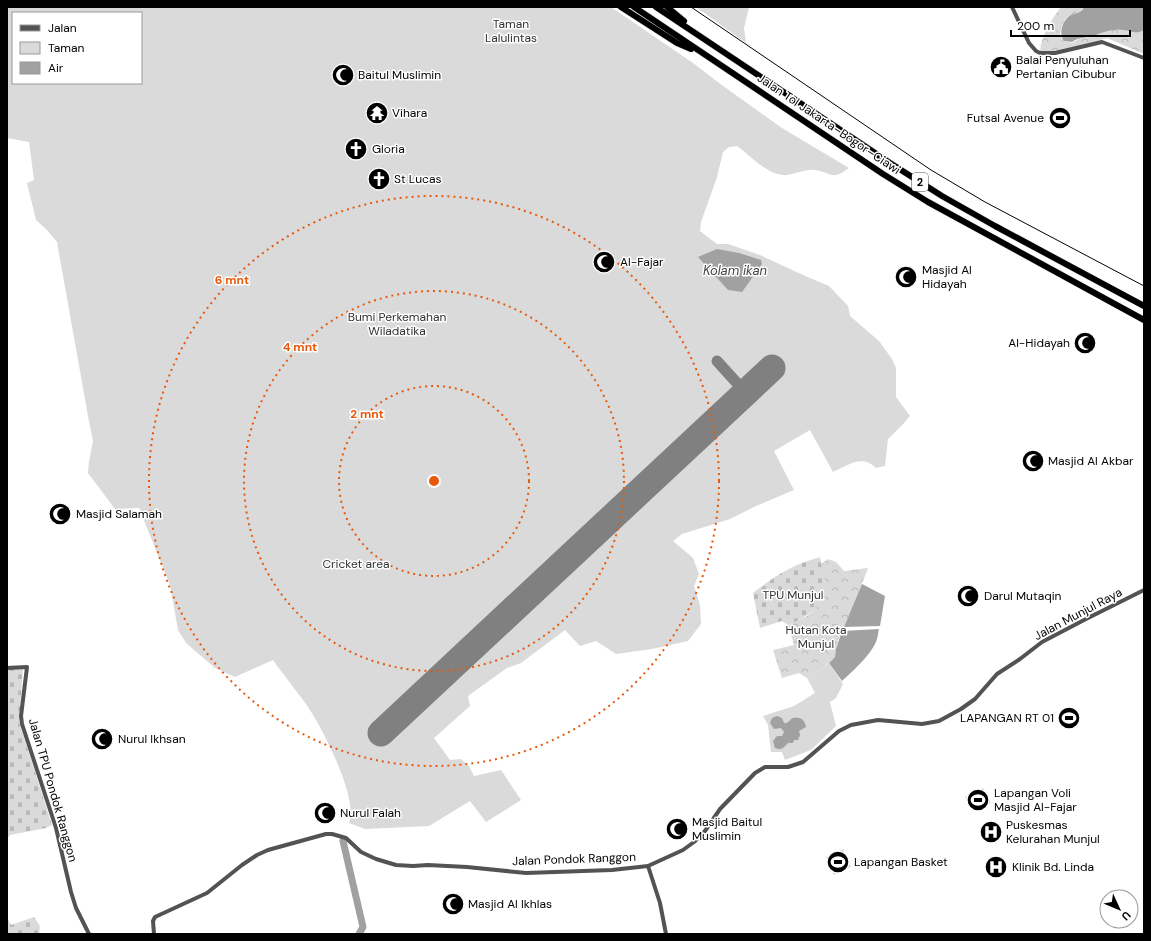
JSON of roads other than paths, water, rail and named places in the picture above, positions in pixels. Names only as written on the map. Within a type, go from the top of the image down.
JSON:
[{"type":"highway","points":[[621,7],[677,43],[702,53]]},
{"type":"highway","name":"Jalan Tol Jakarta–Bogor–Ciawi","points":[[634,7],[883,174],[928,202],[1144,320]]},
{"type":"highway","name":"Jalan Tol Jakarta–Bogor–Ciawi","points":[[656,7],[890,164],[942,196],[1144,306]]},
{"type":"highway","points":[[667,7],[707,41]]},
{"type":"street","points":[[1012,7],[1027,40],[1036,51],[1045,54],[1097,42],[1103,42],[1144,58]]},
{"type":"street","name":"Jalan Munjul Raya","points":[[772,767],[788,767],[803,762],[839,731],[851,725],[878,720],[922,724],[939,721],[950,716],[975,699],[997,674],[1042,642],[1086,618],[1144,590]]},
{"type":"street","name":"Jalan TPU Pondok Ranggon","points":[[7,668],[27,667],[21,716],[22,724],[56,828],[76,908],[89,934]]},
{"type":"street","name":"Jalan Pondok Ranggon","points":[[154,934],[153,921],[155,917],[207,893],[242,864],[257,855],[268,850],[326,834],[346,838],[361,852],[376,860],[396,865],[467,867],[526,873],[612,870],[648,866],[673,855],[694,842],[705,832],[720,809],[755,773],[765,767],[772,767]]},
{"type":"street","points":[[648,866],[660,903],[666,934]]},
{"type":"water","points":[[1084,7],[1144,7],[1144,30],[1136,32],[1111,30],[1093,36],[1079,38],[1072,42],[1064,41],[1061,34],[1062,26],[1068,17],[1080,12]]},
{"type":"water","name":"Kolam ikan","points":[[717,249],[739,253],[761,260],[762,264],[742,292],[728,290],[698,257]]},
{"type":"water","points":[[862,584],[885,596],[880,626],[844,627]]},
{"type":"water","points":[[879,629],[877,639],[871,650],[862,662],[842,681],[829,663],[835,657],[842,631]]},
{"type":"water","points":[[777,716],[782,718],[784,723],[793,718],[800,718],[806,727],[799,731],[800,735],[798,740],[794,740],[793,743],[788,743],[783,748],[779,749],[775,748],[773,741],[777,736],[782,736],[784,732],[781,728],[774,729],[770,723],[772,718]]},
{"type":"waterway","points":[[343,841],[363,927],[359,934]]},
{"type":"tram line","points":[[691,7],[931,170],[985,202],[1144,286]]},
{"type":"place","name":"Balai Penyuluhan Pertanian Cibubur","points":[[1001,67]]},
{"type":"place","name":"Baitul Muslimin","points":[[343,75]]},
{"type":"place","name":"Vihara","points":[[377,113]]},
{"type":"place","name":"Futsal Avenue","points":[[1060,118]]},
{"type":"place","name":"Gloria","points":[[356,149]]},
{"type":"place","name":"St Lucas","points":[[379,179]]},
{"type":"place","name":"Al-Fajar","points":[[604,262]]},
{"type":"place","name":"Masjid Al Hidayah","points":[[906,277]]},
{"type":"place","name":"Al-Hidayah","points":[[1085,343]]},
{"type":"place","name":"Masjid Al Akbar","points":[[1033,461]]},
{"type":"place","name":"Masjid Salamah","points":[[60,514]]},
{"type":"place","name":"Darul Mutaqin","points":[[968,596]]},
{"type":"place","name":"LAPANGAN RT 01","points":[[1069,718]]},
{"type":"place","name":"Nurul Ikhsan","points":[[102,739]]},
{"type":"place","name":"Lapangan Voli Masjid Al-Fajar","points":[[978,800]]},
{"type":"place","name":"Nurul Falah","points":[[325,813]]},
{"type":"place","name":"Masjid Baitul Muslimin","points":[[677,829]]},
{"type":"place","name":"Puskesmas Kelurahan Munjul","points":[[991,832]]},
{"type":"place","name":"Lapangan Basket","points":[[838,862]]},
{"type":"place","name":"Klinik Bd. Linda","points":[[996,867]]},
{"type":"place","name":"Masjid Al Ikhlas","points":[[453,904]]},
{"type":"park label","name":"Taman Lalulintas","points":[[511,31]]},
{"type":"park label","name":"Bumi Perkemahan Wiladatika","points":[[397,324]]},
{"type":"park label","name":"Cricket area","points":[[356,564]]},
{"type":"park label","name":"TPU Munjul","points":[[793,595]]},
{"type":"park label","name":"Hutan Kota Munjul","points":[[816,637]]}]
